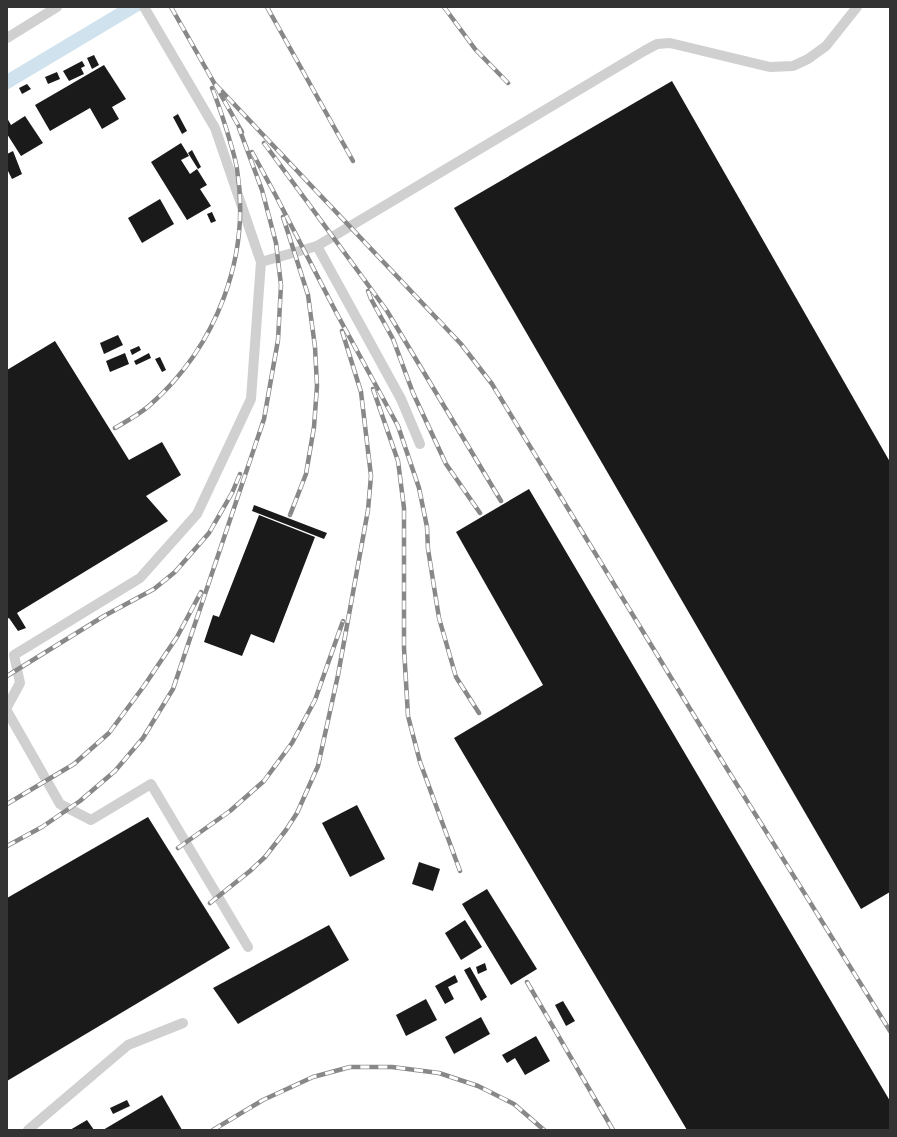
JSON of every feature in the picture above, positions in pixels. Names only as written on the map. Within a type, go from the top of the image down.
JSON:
[{"type":"lane","points":[[7,38],[57,7]]},
{"type":"lane","points":[[7,707],[20,684],[14,655],[140,578],[197,514],[252,399],[261,262],[215,128],[144,7]]},
{"type":"lane","points":[[261,262],[317,246],[657,44],[670,43],[770,67],[793,66],[808,59],[826,46],[857,7]]},
{"type":"lane","points":[[317,246],[401,399],[420,444]]},
{"type":"lane","points":[[7,711],[60,804],[91,820],[151,784],[248,947]]},
{"type":"lane","points":[[28,1130],[128,1045],[183,1023]]},
{"type":"water","points":[[119,7],[146,7],[7,90],[7,74]]},
{"type":"building","points":[[94,55],[99,65],[92,69],[87,58]]},
{"type":"building","points":[[82,61],[85,66],[81,68],[84,74],[69,81],[63,71]]},
{"type":"building","points":[[104,65],[126,99],[112,107],[119,119],[102,129],[90,108],[50,131],[35,105]]},
{"type":"building","points":[[57,72],[60,79],[48,84],[45,77]]},
{"type":"building","points":[[672,81],[890,462],[890,892],[861,909],[454,208]]},
{"type":"building","points":[[27,84],[31,89],[22,94],[19,88]]},
{"type":"building","points":[[178,114],[187,131],[182,134],[173,117]]},
{"type":"building","points":[[25,116],[43,143],[21,156],[7,134],[7,118],[11,125]]},
{"type":"building","points":[[181,143],[189,156],[181,160],[190,174],[197,169],[207,185],[200,189],[211,206],[187,220],[151,162]]},
{"type":"building","points":[[192,150],[201,167],[198,169],[188,153]]},
{"type":"building","points":[[13,151],[22,174],[12,179],[7,169],[7,154]]},
{"type":"building","points":[[160,199],[174,224],[142,243],[128,218]]},
{"type":"building","points":[[212,212],[216,221],[211,223],[207,214]]},
{"type":"building","points":[[118,335],[123,345],[104,354],[100,343]]},
{"type":"building","points":[[55,341],[129,460],[162,442],[181,475],[146,496],[168,521],[17,613],[26,628],[18,631],[9,618],[7,619],[7,370]]},
{"type":"building","points":[[139,346],[141,350],[132,355],[130,350]]},
{"type":"building","points":[[125,353],[129,364],[110,372],[106,361]]},
{"type":"building","points":[[149,353],[151,358],[136,365],[134,361]]},
{"type":"building","points":[[160,357],[166,370],[162,372],[155,359]]},
{"type":"building","points":[[529,489],[890,1101],[890,1130],[687,1130],[454,738],[543,685],[456,532]]},
{"type":"building","points":[[254,505],[327,533],[324,539],[252,511]]},
{"type":"building","points":[[259,515],[315,537],[274,643],[251,634],[242,656],[204,642],[213,615],[219,617]]},
{"type":"building","points":[[357,805],[385,859],[350,877],[322,823]]},
{"type":"building","points":[[148,817],[230,948],[7,1081],[7,898]]},
{"type":"building","points":[[419,862],[440,869],[433,891],[412,884]]},
{"type":"building","points":[[487,889],[537,969],[511,985],[462,904]]},
{"type":"building","points":[[465,920],[482,947],[461,960],[445,933]]},
{"type":"building","points":[[329,925],[349,960],[238,1024],[213,988]]},
{"type":"building","points":[[485,963],[487,970],[478,974],[476,967]]},
{"type":"building","points":[[470,967],[487,997],[481,1001],[464,970]]},
{"type":"building","points":[[455,975],[458,982],[448,987],[454,999],[445,1004],[435,986]]},
{"type":"building","points":[[426,999],[437,1020],[406,1036],[396,1015]]},
{"type":"building","points":[[563,1001],[575,1021],[566,1026],[555,1005]]},
{"type":"building","points":[[481,1017],[490,1034],[454,1054],[445,1037]]},
{"type":"building","points":[[536,1036],[550,1061],[525,1075],[515,1058],[507,1063],[502,1055]]},
{"type":"building","points":[[162,1095],[182,1130],[103,1130]]},
{"type":"building","points":[[127,1100],[130,1106],[113,1114],[110,1108]]},
{"type":"building","points":[[87,1120],[94,1130],[70,1130]]},
{"type":"railway","points":[[171,7],[242,132]]},
{"type":"railway","points":[[267,7],[353,161]]},
{"type":"railway","points":[[444,7],[475,49],[508,83]]},
{"type":"railway","points":[[215,84],[461,344],[492,384],[706,735],[890,1031]]},
{"type":"railway","points":[[115,428],[150,405],[174,381],[194,355],[211,327],[224,298],[233,266],[239,234],[240,202],[237,169],[234,156],[212,88]]},
{"type":"railway","points":[[7,846],[42,827],[80,801],[115,771],[143,738],[173,689],[264,419],[278,340],[281,285],[276,243],[262,190],[239,128]]},
{"type":"railway","points":[[264,143],[387,311],[501,501]]},
{"type":"railway","points":[[252,152],[398,426],[419,488],[427,527],[428,549],[439,618],[456,677],[479,713]]},
{"type":"railway","points":[[283,217],[308,295],[315,347],[317,386],[314,427],[306,474],[290,515]]},
{"type":"railway","points":[[368,291],[393,339],[413,393],[446,464],[480,513]]},
{"type":"railway","points":[[210,903],[265,857],[297,813],[318,766],[338,675],[368,510],[371,476],[361,392],[342,331]]},
{"type":"railway","points":[[373,389],[398,461],[404,508],[404,648],[408,716],[420,762],[460,871]]},
{"type":"railway","points":[[7,676],[104,616],[154,589],[175,572],[209,533],[232,493],[240,474]]},
{"type":"railway","points":[[7,804],[74,764],[109,733],[144,686],[177,637],[201,592]]},
{"type":"railway","points":[[178,848],[230,811],[264,781],[292,743],[315,700],[343,621]]},
{"type":"railway","points":[[527,982],[613,1130]]},
{"type":"railway","points":[[213,1130],[263,1100],[313,1077],[350,1067],[392,1067],[439,1073],[478,1086],[514,1104],[544,1130]]}]
